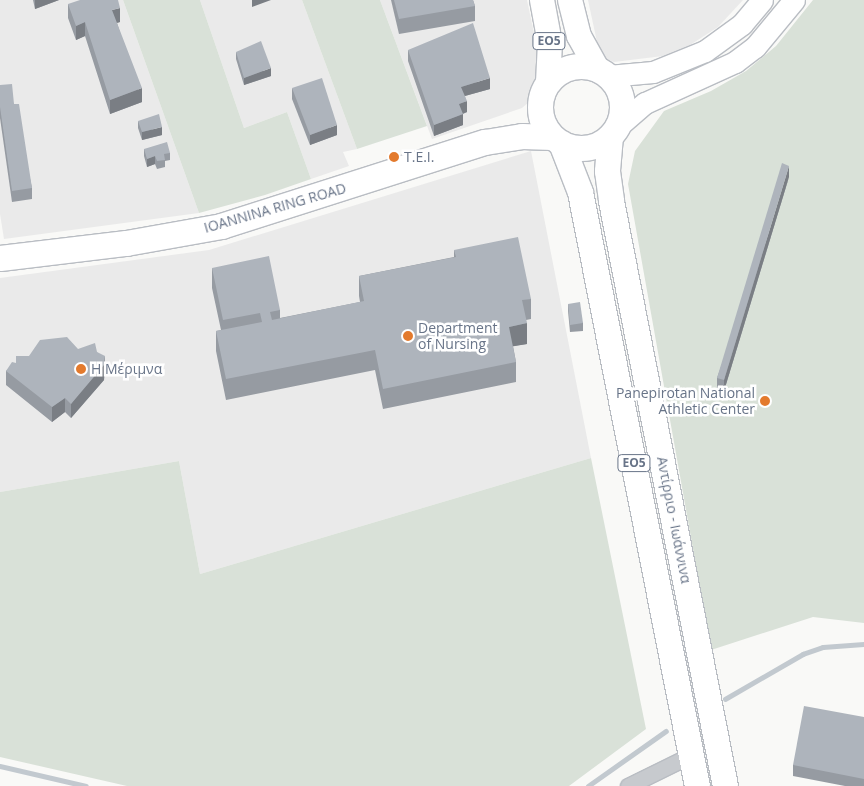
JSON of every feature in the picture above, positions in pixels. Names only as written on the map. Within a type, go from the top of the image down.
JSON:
[{"type":"highway","name":"ΕΟ5","points":[[556,140],[541,118],[544,90],[571,68],[603,73],[615,84],[622,106],[614,132]]},
{"type":"highway","name":"IOANNINA RING ROAD","points":[[485,142],[519,123],[544,90]]},
{"type":"highway","points":[[556,140],[570,147],[592,147],[614,132]]},
{"type":"highway","name":"Αντίρριο - Ιωάννινα","points":[[614,132],[607,171],[611,201],[725,786]]},
{"type":"highway","name":"IOANNINA RING ROAD","points":[[0,258],[126,242],[221,226],[485,142],[522,136],[556,140]]},
{"type":"highway","name":"Αντίρριο - Ιωάννινα","points":[[556,140],[580,192],[697,786]]},
{"type":"main road","name":"ΕΟ5","points":[[542,0],[550,43],[544,90]]},
{"type":"main road","name":"ΕΟ5","points":[[570,0],[580,36],[603,73]]},
{"type":"main road","points":[[603,73],[653,72],[705,50],[742,24],[762,0]]},
{"type":"main road","points":[[614,132],[645,103],[735,62],[755,48],[794,0]]},
{"type":"street","points":[[628,786],[691,755]]},
{"type":"shaded area","points":[[0,0],[123,0],[199,213],[4,239],[0,214]]},
{"type":"shaded area","points":[[123,0],[200,0],[244,128],[287,112],[311,179],[265,195],[199,213]]},
{"type":"shaded area","points":[[200,0],[302,0],[357,149],[343,152],[349,166],[311,179],[287,112],[244,128]]},
{"type":"shaded area","points":[[302,0],[380,0],[427,126],[357,149]]},
{"type":"shaded area","points":[[380,0],[527,0],[543,76],[536,96],[522,108],[432,139]]},
{"type":"shaded area","points":[[588,0],[743,0],[718,27],[690,45],[663,56],[614,62],[600,56]]},
{"type":"shaded area","name":"Panepirotan National Athletic Center","points":[[813,0],[864,0],[864,623],[813,617],[711,650],[628,184],[635,151],[664,111],[711,91],[746,71],[776,46]]},
{"type":"shaded area","points":[[531,151],[591,458],[200,574],[179,461],[0,492],[0,278],[209,250]]},
{"type":"shaded area","points":[[591,458],[646,729],[569,786],[127,786],[0,757],[0,492],[179,461],[200,574]]},
{"type":"building","points":[[80,0],[118,0],[120,8],[112,10],[142,88],[110,100],[85,22],[76,26],[68,4]]},
{"type":"building","points":[[394,0],[473,0],[475,6],[399,19]]},
{"type":"building","points":[[473,23],[490,78],[461,87],[467,101],[459,104],[463,114],[434,125],[408,50]]},
{"type":"building","points":[[261,41],[271,68],[244,78],[236,52]]},
{"type":"building","points":[[322,78],[337,125],[310,135],[292,88]]},
{"type":"building","points":[[12,84],[14,104],[19,104],[32,188],[12,191],[0,107],[0,85]]},
{"type":"building","points":[[159,114],[162,127],[142,132],[138,121]]},
{"type":"building","points":[[167,142],[170,153],[164,154],[165,160],[157,161],[155,156],[147,159],[144,149]]},
{"type":"building","points":[[782,163],[789,166],[724,380],[717,378]]},
{"type":"building","points":[[518,237],[531,299],[522,300],[527,323],[509,327],[516,362],[383,389],[375,350],[226,379],[216,331],[262,322],[260,313],[223,320],[212,268],[269,256],[280,310],[270,312],[272,320],[364,301],[359,276],[456,257],[454,250]]},
{"type":"building","points":[[580,302],[583,323],[570,325],[568,304]]},
{"type":"building","points":[[67,337],[78,349],[95,343],[97,352],[105,356],[104,365],[71,404],[65,398],[52,407],[6,371],[12,362],[16,363],[16,356],[29,356],[40,340]]},
{"type":"building","points":[[804,706],[864,717],[864,779],[793,765]]},
{"type":"waterway","points":[[725,699],[803,654],[823,647],[864,644]]},
{"type":"waterway","points":[[588,786],[666,731]]},
{"type":"waterway","points":[[0,766],[86,786]]},
{"type":"place","name":"Τ.Ε.Ι.","points":[[394,157]]},
{"type":"place","name":"Department of Nursing","points":[[408,336]]},
{"type":"place","name":"Η Μέριμνα","points":[[81,369]]},
{"type":"place","name":"Panepirotan National Athletic Center","points":[[765,401]]}]
